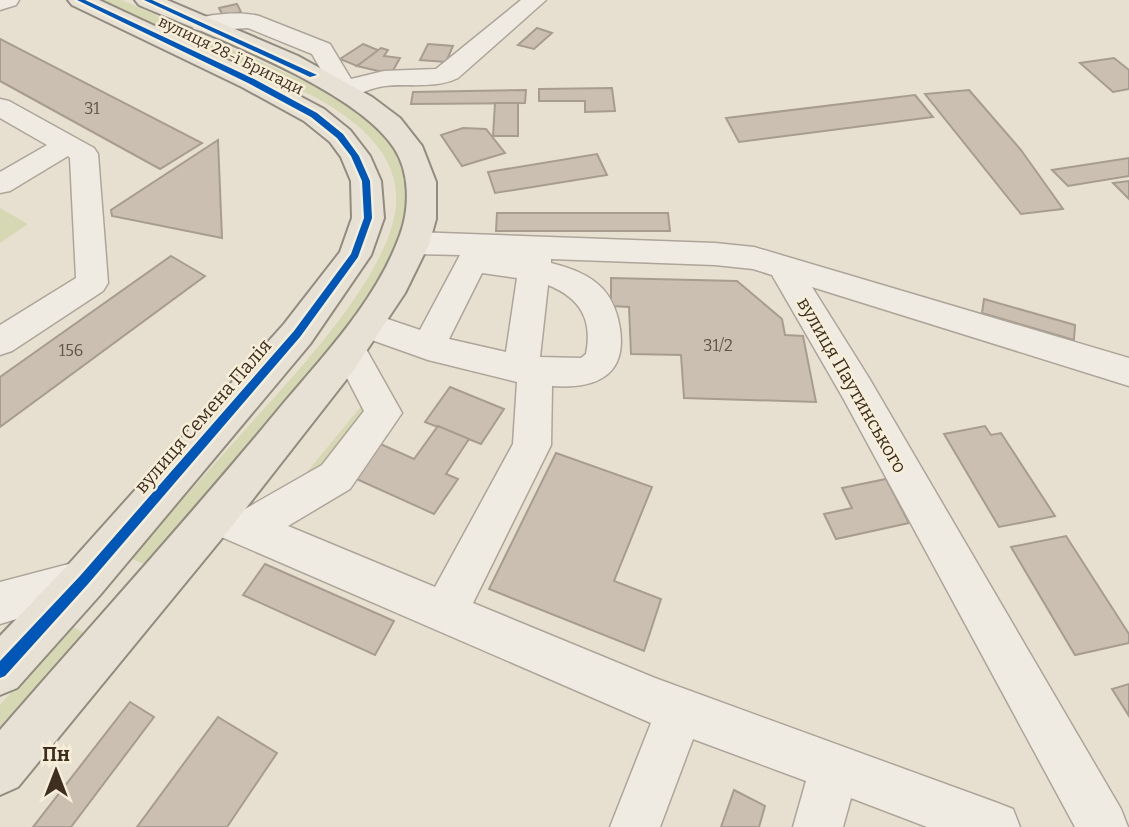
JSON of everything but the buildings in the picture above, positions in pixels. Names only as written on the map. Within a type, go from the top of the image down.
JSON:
[{"type":"main road","name":"вулиця 28-ї Бригади","points":[[80,0],[314,115],[340,136],[355,156]]},
{"type":"main road","name":"вулиця 28-ї Бригади","points":[[147,0],[345,91],[378,113],[406,143],[421,174],[422,204],[414,243]]},
{"type":"main road","name":"вулиця Семена Палія","points":[[0,671],[84,580],[297,334],[355,255],[368,218],[369,200],[366,181],[355,156]]},
{"type":"main road","points":[[0,769],[135,608],[232,523],[358,337],[414,243]]},
{"type":"main road","points":[[84,580],[135,608]]},
{"type":"street","points":[[0,4],[8,0]]},
{"type":"street","points":[[345,91],[388,76],[445,76],[535,0]]},
{"type":"street","points":[[0,107],[84,154],[92,283],[0,342]]},
{"type":"street","points":[[0,184],[67,145]]},
{"type":"street","points":[[232,523],[336,477],[384,413],[358,337],[428,347],[479,362],[528,370],[567,373],[591,369],[602,359],[605,342],[599,309],[592,297],[536,259],[414,243]]},
{"type":"street","points":[[428,347],[472,261],[715,254],[754,258],[1129,372]]},
{"type":"street","points":[[444,613],[532,445],[528,370],[536,259]]},
{"type":"street","name":"вулиця Паутинського","points":[[783,267],[856,388],[1102,827]]},
{"type":"street","points":[[232,523],[680,710],[995,827]]},
{"type":"street","points":[[0,603],[84,580]]},
{"type":"street","points":[[635,827],[680,710]]},
{"type":"street","points":[[818,827],[834,767]]},
{"type":"green space","points":[[100,0],[122,0],[304,81],[355,109],[380,130],[397,151],[409,179],[409,211],[379,290],[156,569],[130,558],[340,320],[381,253],[393,222],[396,193],[387,161],[368,135],[342,114],[313,96]]},
{"type":"green space","points":[[0,208],[28,224],[0,243]]},
{"type":"green space","points":[[364,403],[367,415],[324,470],[302,478]]},
{"type":"green space","points":[[71,626],[95,638],[0,747],[0,705]]},
{"type":"cycle path","points":[[0,671],[84,580],[297,334],[355,255],[368,218],[366,181],[355,156],[340,136],[314,115],[251,81],[80,0]]},
{"type":"cycle path","points":[[147,0],[313,75]]}]
